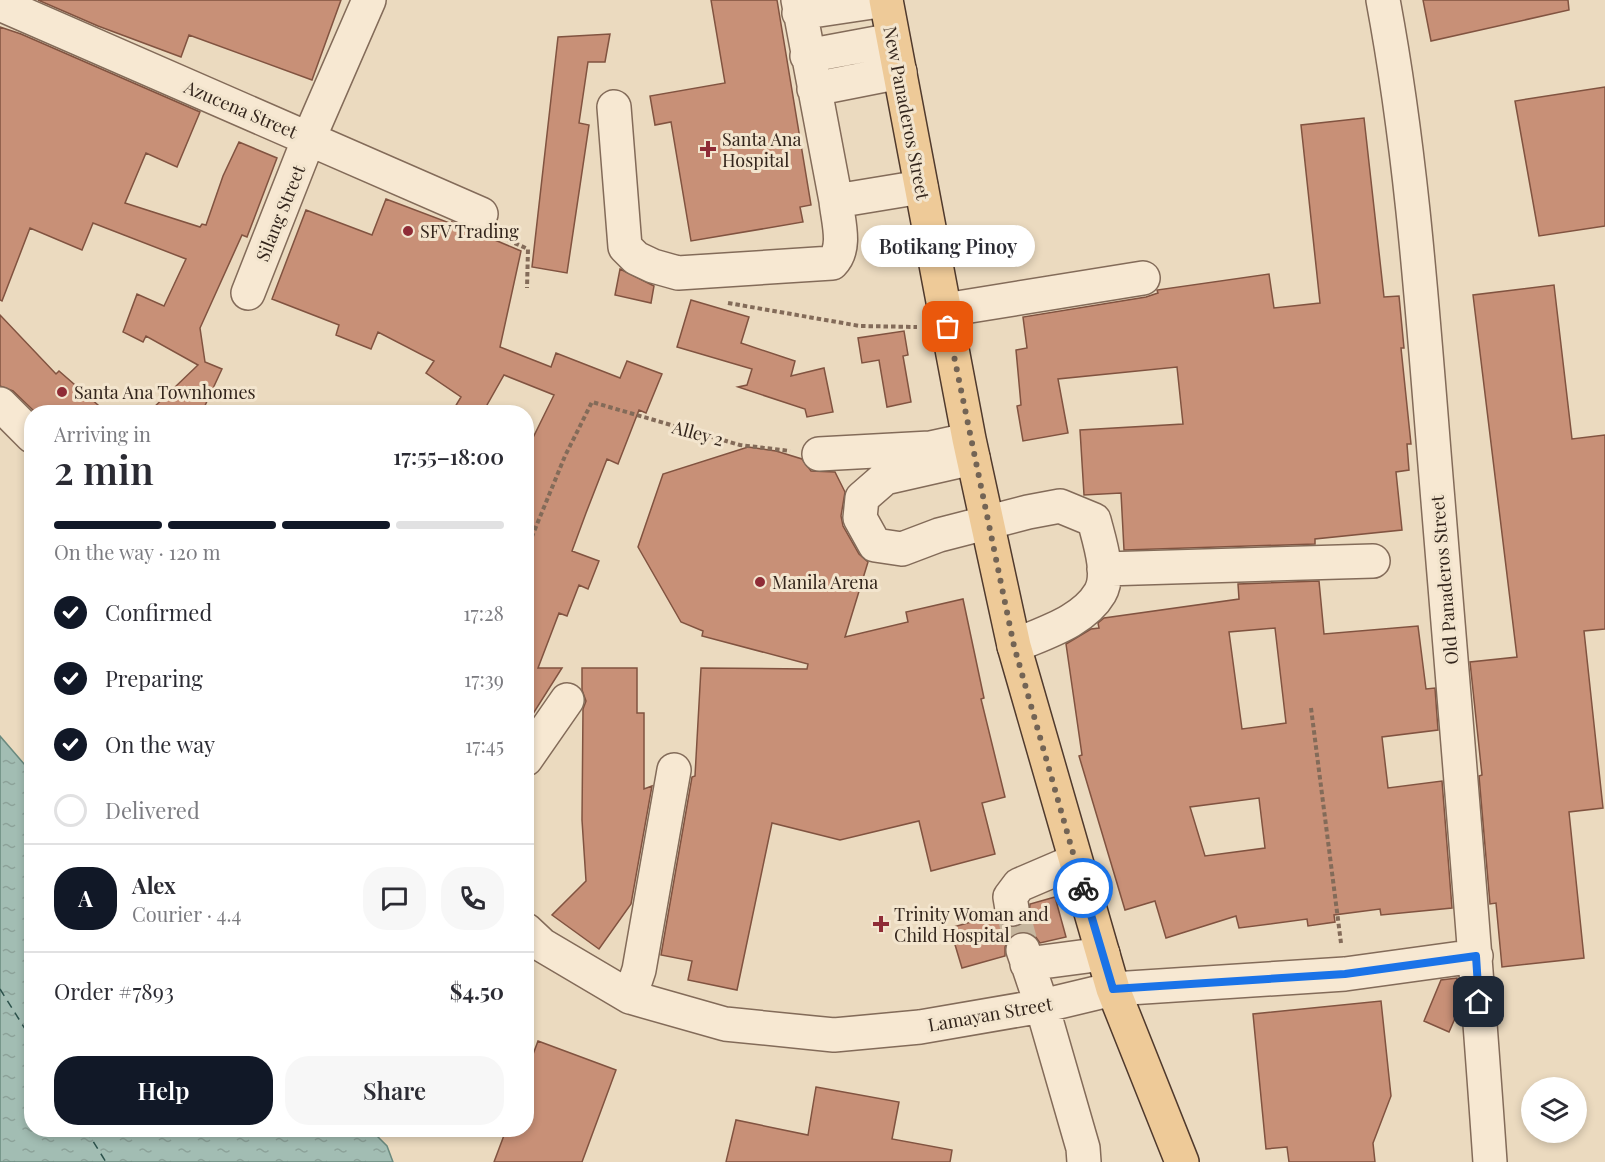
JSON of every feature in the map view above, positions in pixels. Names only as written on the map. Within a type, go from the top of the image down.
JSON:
[{"type":"main road","name":"New Panaderos Street","points":[[886,0],[971,449],[1014,646],[1113,989],[1182,1162]]},
{"type":"street","name":"Silang Street","points":[[248,293],[309,138],[369,0]]},
{"type":"street","points":[[614,108],[625,247],[636,258],[653,266],[678,273],[832,263],[839,256],[841,246],[836,201],[799,7],[886,0]]},
{"type":"street","name":"Old Panaderos Street","points":[[1383,0],[1401,101],[1416,248],[1476,956],[1490,1162]]},
{"type":"street","name":"Azucena Street","points":[[0,4],[481,214]]},
{"type":"street","points":[[807,57],[893,40]]},
{"type":"street","points":[[814,89],[900,72]]},
{"type":"street","points":[[836,201],[921,187]]},
{"type":"street","points":[[946,319],[1143,278]]},
{"type":"street","points":[[0,404],[24,428]]},
{"type":"street","points":[[819,454],[930,448],[971,449]]},
{"type":"street","points":[[971,449],[885,478],[862,498],[860,518],[875,545],[902,549],[939,535],[1060,506],[1094,520],[1104,570],[1101,592],[1076,617],[1014,646]]},
{"type":"street","points":[[1104,570],[1373,561]]},
{"type":"street","points":[[534,747],[567,700]]},
{"type":"street","points":[[630,997],[639,970],[674,770]]},
{"type":"street","points":[[1012,909],[1010,897],[1019,885],[1075,861]]},
{"type":"street","name":"Lamayan Street","points":[[534,938],[542,945],[630,997],[725,1024],[834,1035],[920,1028],[1042,1006],[1113,989],[1345,974],[1476,956]]},
{"type":"street","points":[[1084,1162],[1083,1148],[1042,1006],[1025,957],[1103,954]]},
{"type":"path","points":[[481,214],[494,234],[528,249],[527,288]]},
{"type":"path","points":[[726,303],[860,326],[946,319]]},
{"type":"path","name":"Alley 2","points":[[534,532],[565,456],[592,402],[740,445],[819,454]]},
{"type":"path","points":[[1311,708],[1345,974]]},
{"type":"water","points":[[0,736],[24,764],[24,1137],[378,1137],[387,1146],[393,1162],[0,1162]]},
{"type":"building","points":[[38,0],[341,0],[312,80],[189,35],[181,57],[98,26]]},
{"type":"building","points":[[711,0],[777,0],[811,205],[800,207],[803,222],[691,241],[671,122],[655,125],[650,96],[725,83]]},
{"type":"building","points":[[1423,0],[1568,0],[1569,10],[1431,41]]},
{"type":"building","points":[[0,27],[200,112],[177,167],[146,153],[125,203],[200,227],[202,224],[206,225],[223,176],[239,142],[277,158],[247,237],[242,235],[200,328],[205,362],[222,369],[205,405],[156,405],[198,365],[146,336],[143,342],[123,332],[137,294],[164,306],[186,259],[93,223],[82,250],[30,228],[2,301],[0,300]]},
{"type":"building","points":[[610,34],[605,62],[588,62],[579,123],[589,125],[567,273],[532,267],[558,37]]},
{"type":"building","points":[[1605,87],[1605,226],[1539,236],[1515,101]]},
{"type":"building","points":[[1364,118],[1384,297],[1399,296],[1404,348],[1401,348],[1411,444],[1407,444],[1409,470],[1396,472],[1402,530],[1315,539],[1315,544],[1124,550],[1121,493],[1084,495],[1080,430],[1183,424],[1177,367],[1058,379],[1068,433],[1023,441],[1017,406],[1021,405],[1016,350],[1027,348],[1023,317],[1146,297],[1158,293],[1157,290],[1269,274],[1274,308],[1320,303],[1301,125]]},
{"type":"building","points":[[386,199],[452,224],[452,222],[521,251],[500,347],[551,367],[556,353],[620,378],[627,361],[662,374],[646,413],[639,410],[618,464],[607,459],[586,513],[572,551],[599,561],[588,589],[579,585],[567,616],[559,613],[538,668],[562,668],[534,712],[534,436],[554,395],[504,375],[487,405],[456,405],[461,397],[426,373],[434,361],[378,332],[371,349],[336,335],[339,325],[272,299],[306,210],[372,235]]},
{"type":"building","points":[[620,269],[654,286],[651,303],[615,295]]},
{"type":"building","points":[[1554,285],[1572,439],[1605,435],[1605,629],[1584,631],[1603,808],[1569,812],[1584,958],[1502,967],[1496,903],[1490,904],[1479,776],[1482,775],[1470,662],[1517,657],[1473,295]]},
{"type":"building","points":[[691,300],[749,317],[741,343],[795,361],[791,376],[824,368],[833,412],[807,417],[805,409],[738,387],[747,385],[752,369],[677,347]]},
{"type":"building","points":[[0,315],[56,374],[59,371],[98,405],[28,405],[13,391],[0,386]]},
{"type":"building","points":[[904,331],[908,355],[903,356],[911,402],[887,407],[879,360],[862,363],[858,338]]},
{"type":"building","points":[[748,447],[776,451],[802,459],[811,471],[835,472],[845,492],[841,516],[843,526],[859,554],[868,562],[845,637],[908,622],[906,612],[963,599],[984,698],[981,699],[1005,797],[982,803],[995,854],[931,871],[919,821],[840,840],[772,823],[737,990],[688,980],[692,961],[661,955],[692,777],[695,776],[701,668],[807,669],[808,664],[702,636],[703,631],[681,622],[638,547],[663,474]]},
{"type":"building","points":[[1319,581],[1324,634],[1418,626],[1426,689],[1435,688],[1438,730],[1382,737],[1388,788],[1442,781],[1452,908],[1381,915],[1380,909],[1334,915],[1335,922],[1308,926],[1307,919],[1239,928],[1236,916],[1166,938],[1155,901],[1125,910],[1079,756],[1082,755],[1066,644],[1091,629],[1099,628],[1098,623],[1104,618],[1239,599],[1238,584]],"holes":[[[1275,628],[1286,723],[1242,729],[1229,632]],[[1259,798],[1265,848],[1205,856],[1190,807]]]},
{"type":"building","points":[[582,668],[637,668],[637,713],[644,713],[644,789],[652,786],[631,904],[599,949],[552,915],[586,881],[582,820],[583,709],[586,701],[582,690]]},
{"type":"building","points":[[1055,897],[1066,937],[1040,943],[1035,936],[1027,932],[1018,932],[1009,938],[1005,947],[1005,956],[962,968],[950,928],[995,915],[1005,926],[1016,927],[1023,924],[1029,916],[1030,904]]},
{"type":"building","points":[[1457,978],[1460,1007],[1449,1032],[1424,1021],[1441,980]]},
{"type":"building","points":[[1381,1001],[1391,1096],[1373,1143],[1375,1162],[1289,1162],[1287,1147],[1266,1149],[1253,1014]]},
{"type":"building","points":[[538,1041],[616,1070],[582,1162],[494,1162],[503,1137],[534,1137],[534,1052]]},
{"type":"building","points":[[816,1087],[899,1102],[892,1139],[952,1150],[950,1162],[726,1162],[736,1120],[808,1135]]},
{"type":"ferry route","points":[[0,989],[24,1027]]},
{"type":"ferry route","points":[[90,1137],[106,1162]]},
{"type":"tunnel","points":[[1012,909],[1023,950]]},
{"type":"way so far","points":[[948,327],[973,458],[1014,646],[1083,888]]},
{"type":"place","name":"Santa Ana Hospital","points":[[708,149]]},
{"type":"place","name":"SFV Trading","points":[[408,231]]},
{"type":"place","name":"Botikang Pinoy","points":[[948,327]]},
{"type":"place","name":"Santa Ana Townhomes","points":[[62,392]]},
{"type":"place","name":"Manila Arena","points":[[760,582]]},
{"type":"place","name":"Trinity Woman and Child Hospital","points":[[881,924]]},
{"type":"route","points":[[1083,888],[1113,989],[1345,974],[1476,956],[1479,1002]]}]
